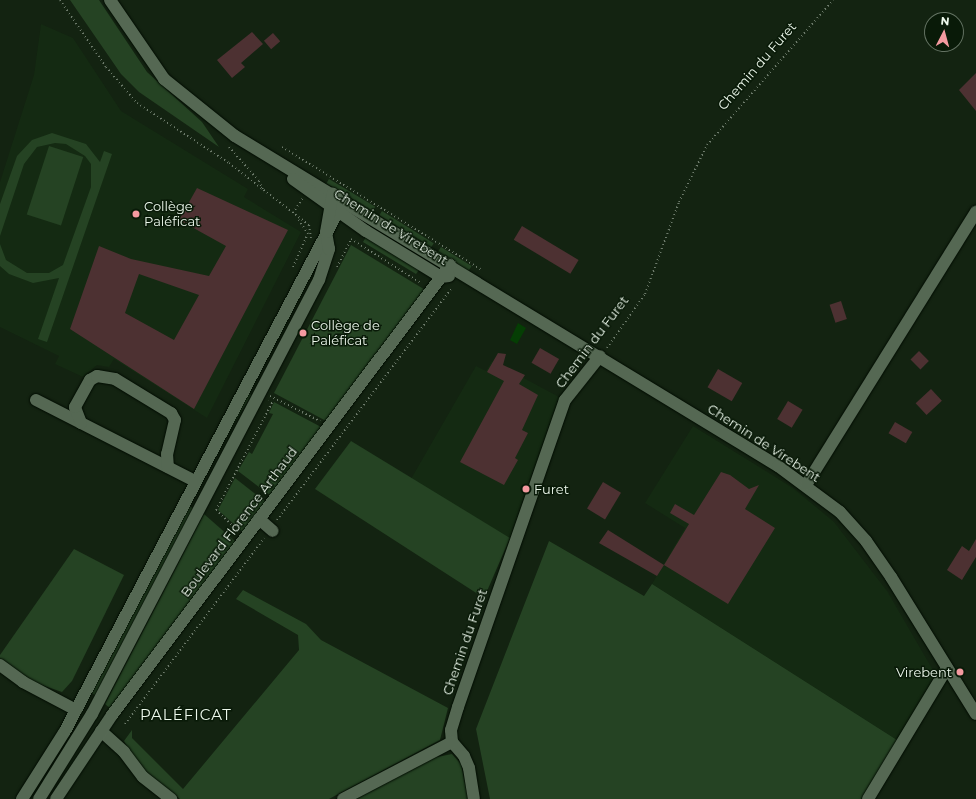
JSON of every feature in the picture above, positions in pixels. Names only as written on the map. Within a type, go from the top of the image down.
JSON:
[{"type":"street","name":"Chemin de Virebent","points":[[110,0],[164,79],[210,118],[308,189],[334,210],[441,277],[462,273]]},
{"type":"street","name":"Chemin de Virebent","points":[[250,146],[344,200],[600,356],[806,485],[840,512],[866,541],[976,714]]},
{"type":"street","points":[[22,799],[76,711],[326,232],[334,210],[333,194]]},
{"type":"street","points":[[334,210],[344,200]]},
{"type":"street","points":[[806,485],[976,212]]},
{"type":"street","name":"Boulevard Florence Arthaud","points":[[38,799],[92,714],[322,274],[328,249],[326,232]]},
{"type":"street","name":"Boulevard Florence Arthaud","points":[[56,799],[101,730],[450,265]]},
{"type":"street","name":"Chemin du Furet","points":[[452,742],[451,730],[458,707],[565,400],[600,356]]},
{"type":"street","points":[[81,423],[75,407],[90,380],[97,376],[115,379],[171,413],[175,424],[169,443],[168,467]]},
{"type":"street","points":[[36,400],[196,481]]},
{"type":"street","points":[[259,519],[272,530]]},
{"type":"street","points":[[0,665],[23,682],[76,711],[92,714],[101,730],[124,752],[143,777],[171,799]]},
{"type":"street","points":[[868,799],[947,668]]},
{"type":"street","points":[[76,711],[84,726],[101,730]]},
{"type":"street","points":[[343,799],[452,742],[464,756],[469,768],[474,799]]},
{"type":"path","points":[[60,0],[106,67],[137,103],[230,163],[264,193],[309,225],[311,237]]},
{"type":"path","name":"Chemin du Furet","points":[[600,356],[645,294],[678,202],[707,145],[833,0]]},
{"type":"path","points":[[225,143],[259,181],[264,193]]},
{"type":"path","points":[[282,147],[480,269]]},
{"type":"path","points":[[293,214],[308,189]]},
{"type":"path","points":[[293,267],[308,234],[299,220]]},
{"type":"path","points":[[334,272],[351,239],[427,288]]},
{"type":"path","points":[[125,724],[272,530],[340,435],[450,289],[455,286]]},
{"type":"path","points":[[260,394],[329,427],[340,435]]},
{"type":"path","points":[[246,537],[216,510],[272,403],[260,394]]},
{"type":"shaded area","points":[[70,0],[99,0],[147,72],[202,122],[219,147],[139,92],[121,74]]},
{"type":"shaded area","name":"Collège Paléficat","points":[[41,24],[73,38],[121,111],[248,189],[244,197],[301,232],[207,418],[114,359],[109,367],[97,365],[83,377],[55,364],[59,356],[0,327],[0,182],[34,75]]},
{"type":"shaded area","points":[[52,133],[86,144],[100,162],[104,151],[112,154],[47,342],[38,339],[59,278],[33,283],[9,274],[0,266],[0,244],[6,260],[27,273],[49,273],[63,265],[91,187],[91,164],[85,156],[66,144],[55,143],[37,147],[24,164],[0,236],[0,204],[17,156],[32,140]]},
{"type":"shaded area","points":[[49,146],[83,157],[61,226],[27,214]]},
{"type":"shaded area","points":[[329,179],[375,207],[373,211],[326,183]]},
{"type":"shaded area","points":[[382,211],[434,243],[431,248],[379,215]]},
{"type":"shaded area","points":[[366,237],[419,270],[416,274],[363,242]]},
{"type":"shaded area","points":[[351,245],[427,291],[328,422],[274,393]]},
{"type":"shaded area","points":[[441,247],[472,266],[468,271],[438,252]]},
{"type":"shaded area","points":[[518,323],[526,328],[517,344],[510,340]]},
{"type":"shaded area","points":[[492,361],[559,397],[510,538],[411,479],[476,366],[486,371]]},
{"type":"shaded area","points":[[246,392],[251,395],[190,497],[185,494]]},
{"type":"shaded area","points":[[274,402],[323,428],[272,497],[238,471],[249,452],[252,454],[273,414],[269,413]]},
{"type":"shaded area","points":[[693,426],[793,488],[834,522],[887,591],[937,677],[897,740],[652,584],[685,528],[645,503]]},
{"type":"shaded area","points":[[351,441],[510,538],[484,598],[315,489]]},
{"type":"shaded area","points":[[235,478],[267,503],[244,533],[218,510]]},
{"type":"shaded area","points":[[187,505],[193,508],[97,696],[91,693]]},
{"type":"shaded area","points":[[204,514],[237,543],[111,709],[105,704]]},
{"type":"shaded area","points":[[549,541],[644,596],[652,584],[897,740],[861,799],[490,799],[476,729]]},
{"type":"shaded area","points":[[74,549],[124,575],[72,681],[62,692],[27,680],[0,659],[0,655]]},
{"type":"shaded area","points":[[243,590],[306,624],[321,640],[448,708],[440,740],[329,799],[180,799],[139,766],[124,741],[132,730],[132,738],[183,789],[299,650],[298,635],[236,599]]},
{"type":"shaded area","points":[[452,754],[461,764],[468,799],[349,799],[427,759]]},
{"type":"building","points":[[252,32],[263,44],[241,63],[245,67],[232,78],[217,60]]},
{"type":"building","points":[[273,33],[280,41],[271,49],[264,41]]},
{"type":"building","points":[[976,73],[976,111],[959,90]]},
{"type":"building","points":[[197,188],[288,230],[194,409],[70,329],[99,246],[131,259],[209,276],[226,246],[179,220]],"holes":[[[139,274],[199,295],[174,340],[125,313]]]},
{"type":"building","points":[[522,226],[579,260],[570,274],[514,240]]},
{"type":"building","points":[[841,301],[847,319],[835,323],[830,305]]},
{"type":"building","points":[[540,348],[559,359],[551,374],[532,363]]},
{"type":"building","points":[[919,351],[929,361],[920,369],[911,359]]},
{"type":"building","points":[[498,353],[506,354],[503,365],[525,375],[519,384],[538,395],[522,430],[528,433],[515,458],[518,460],[504,485],[460,462],[504,381],[487,372]]},
{"type":"building","points":[[718,369],[742,383],[732,401],[708,387]]},
{"type":"building","points":[[931,389],[942,401],[927,415],[916,403]]},
{"type":"building","points":[[788,401],[803,410],[792,428],[777,419]]},
{"type":"building","points":[[895,422],[912,432],[906,443],[888,433]]},
{"type":"building","points":[[721,472],[730,475],[749,489],[759,485],[745,509],[775,528],[728,604],[664,565],[689,524],[670,513],[675,504],[694,515]]},
{"type":"building","points":[[603,482],[621,493],[605,519],[587,509]]},
{"type":"building","points":[[608,530],[664,565],[657,576],[599,543]]},
{"type":"building","points":[[976,539],[976,557],[962,580],[947,570],[962,546],[969,551]]},
{"type":"place","name":"Collège Paléficat","points":[[136,214]]},
{"type":"place","name":"Collège de Paléficat","points":[[303,333]]},
{"type":"place","name":"Furet","points":[[526,489]]},
{"type":"place","name":"Virebent","points":[[960,672]]},
{"type":"district","name":"PALÉFICAT","points":[[186,715]]}]
